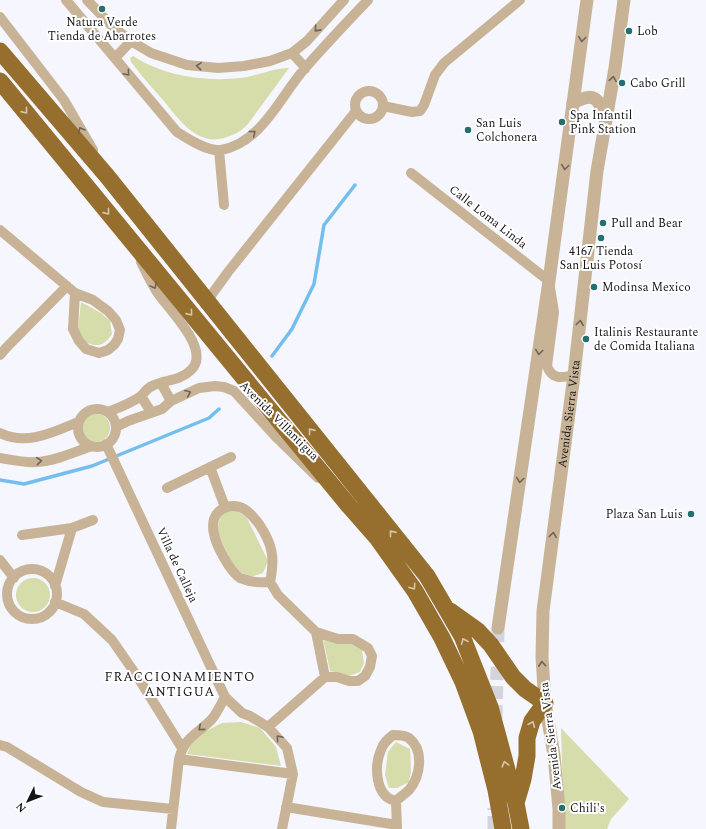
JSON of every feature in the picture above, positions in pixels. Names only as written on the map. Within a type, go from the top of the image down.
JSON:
[{"type":"highway","points":[[0,51],[107,176],[427,576],[462,636],[490,707],[516,803],[521,829]]},
{"type":"highway","points":[[0,81],[349,506],[378,539],[415,591],[442,638],[463,682],[481,731],[496,790],[503,829]]},
{"type":"highway","points":[[445,607],[478,631],[491,645],[513,677],[525,689],[545,703],[532,721],[527,738],[527,756],[516,803]]},
{"type":"street","points":[[66,0],[177,132],[200,146],[219,150],[239,144],[263,125],[305,69],[368,0]]},
{"type":"street","points":[[87,0],[113,27],[131,41],[151,53],[187,65],[218,68],[244,66],[292,53],[307,41],[343,0],[356,13]]},
{"type":"street","points":[[383,106],[412,112],[420,111],[435,75],[444,64],[520,0]]},
{"type":"street","points":[[498,628],[549,281],[587,0]]},
{"type":"street","name":"Avenida Sierra Vista","points":[[560,829],[554,755],[545,703],[542,657],[543,611],[574,375],[597,171],[607,118],[624,0]]},
{"type":"street","points":[[0,17],[64,100],[107,176]]},
{"type":"street","points":[[115,58],[131,41]]},
{"type":"street","points":[[292,53],[305,69]]},
{"type":"street","points":[[370,90],[378,93],[381,97],[383,106],[379,115],[370,119],[360,116],[356,111],[355,106],[357,97],[365,91],[370,90]]},
{"type":"street","points":[[573,103],[585,97],[592,98],[600,102],[607,118]]},
{"type":"street","points":[[207,301],[228,272],[356,111]]},
{"type":"street","points":[[219,150],[224,205]]},
{"type":"street","name":"Calle Loma Linda","points":[[412,173],[549,281]]},
{"type":"street","points":[[0,230],[75,293],[93,300],[108,311],[116,320],[120,330],[118,339],[108,350],[99,353],[86,349],[79,341],[73,329],[75,293]]},
{"type":"street","points":[[108,412],[141,396],[150,387],[176,380],[189,372],[196,363],[197,353],[195,345],[190,336],[156,292],[129,239]]},
{"type":"street","points":[[549,281],[554,312],[547,366],[549,371],[561,378],[574,375]]},
{"type":"street","points":[[0,355],[67,286]]},
{"type":"street","points":[[161,383],[171,401]]},
{"type":"street","name":"Avenida Villantigua","points":[[116,427],[151,412],[162,409],[171,401],[199,388],[224,386],[234,391],[310,471],[349,506]]},
{"type":"street","points":[[141,396],[151,412]]},
{"type":"street","points":[[0,458],[22,462],[38,462],[56,459],[92,446],[107,448],[116,427],[112,416],[108,412],[91,409],[81,417],[78,422],[80,437],[87,444],[92,446]]},
{"type":"street","points":[[0,433],[10,438],[46,436],[78,422]]},
{"type":"street","name":"Villa de Calleja","points":[[107,448],[225,697]]},
{"type":"street","points":[[167,488],[231,457]]},
{"type":"street","points":[[210,467],[225,507]]},
{"type":"street","points":[[268,726],[324,677],[337,677],[350,681],[358,681],[365,676],[368,671],[372,656],[368,648],[353,639],[338,639],[316,632],[278,595],[270,582],[274,565],[271,547],[254,518],[244,509],[233,506],[225,507],[217,512],[214,520],[214,534],[226,562],[232,570],[239,577],[249,581],[262,583],[270,582]]},
{"type":"street","points":[[22,535],[72,528],[94,520]]},
{"type":"street","points":[[55,586],[72,528]]},
{"type":"street","points":[[0,560],[14,578]]},
{"type":"street","points":[[28,570],[36,570],[44,573],[51,578],[55,586],[57,594],[56,602],[46,615],[39,618],[23,618],[15,612],[8,600],[7,592],[9,585],[20,573],[28,570]]},
{"type":"street","points":[[56,602],[84,614],[112,640],[139,678],[182,748]]},
{"type":"street","points":[[316,632],[324,677]]},
{"type":"street","points":[[171,829],[172,809],[182,748],[192,735],[213,718],[225,697],[242,713],[268,726],[287,748],[293,774],[282,829]]},
{"type":"street","points":[[393,735],[408,738],[412,742],[417,750],[419,769],[409,790],[396,801],[390,800],[380,789],[377,766],[381,749],[387,740],[393,735]]},
{"type":"street","points":[[0,736],[4,746],[81,792],[103,802],[172,809]]},
{"type":"street","points":[[179,759],[293,774]]},
{"type":"street","points":[[286,807],[397,827],[396,801]]},
{"type":"green space","points":[[133,56],[145,63],[171,73],[199,78],[241,78],[277,69],[289,68],[248,124],[234,134],[224,138],[214,139],[205,138],[196,134],[182,122],[131,62],[130,58]]},
{"type":"green space","points":[[81,302],[101,313],[110,321],[112,334],[103,344],[93,345],[84,342],[78,329]]},
{"type":"green space","points":[[96,414],[106,418],[110,428],[106,438],[96,442],[86,438],[82,428],[86,418]]},
{"type":"green space","points":[[236,511],[246,516],[268,561],[263,573],[250,577],[235,569],[217,532],[220,517],[225,512]]},
{"type":"green space","points":[[33,578],[45,583],[50,595],[45,607],[33,612],[21,607],[16,595],[21,583]]},
{"type":"green space","points":[[323,639],[352,644],[362,650],[364,663],[360,672],[349,676],[330,671]]},
{"type":"green space","points":[[241,722],[260,728],[276,747],[281,766],[187,754],[192,742],[204,732],[222,723]]},
{"type":"green space","points":[[561,728],[629,799],[611,819],[607,829],[564,829]]},
{"type":"green space","points":[[396,742],[410,749],[411,771],[409,782],[397,788],[389,788],[385,775],[388,752]]},
{"type":"waterway","points":[[272,356],[292,329],[314,284],[324,225],[355,185]]},
{"type":"waterway","points":[[0,480],[24,484],[92,466],[209,418],[219,409]]},
{"type":"tunnel","points":[[496,718],[498,628]]},
{"type":"tunnel","points":[[494,808],[494,829]]},
{"type":"place","name":"Natura Verde Tienda de Abarrotes","points":[[102,9]]},
{"type":"place","name":"Lob","points":[[629,31]]},
{"type":"place","name":"Cabo Grill","points":[[622,83]]},
{"type":"place","name":"Spa Infantil Pink Station","points":[[562,122]]},
{"type":"place","name":"San Luis Colchonera","points":[[468,130]]},
{"type":"place","name":"Pull and Bear","points":[[603,223]]},
{"type":"place","name":"4167 Tienda San Luis Potosí","points":[[601,238]]},
{"type":"place","name":"Modinsa Mexico","points":[[594,287]]},
{"type":"place","name":"Italinis Restaurante de Comida Italiana","points":[[586,339]]},
{"type":"place","name":"Plaza San Luis","points":[[691,514]]},
{"type":"place","name":"Chili's","points":[[562,808]]},
{"type":"district","name":"FRACCIONAMIENTO ANTIGUA","points":[[180,684]]}]
